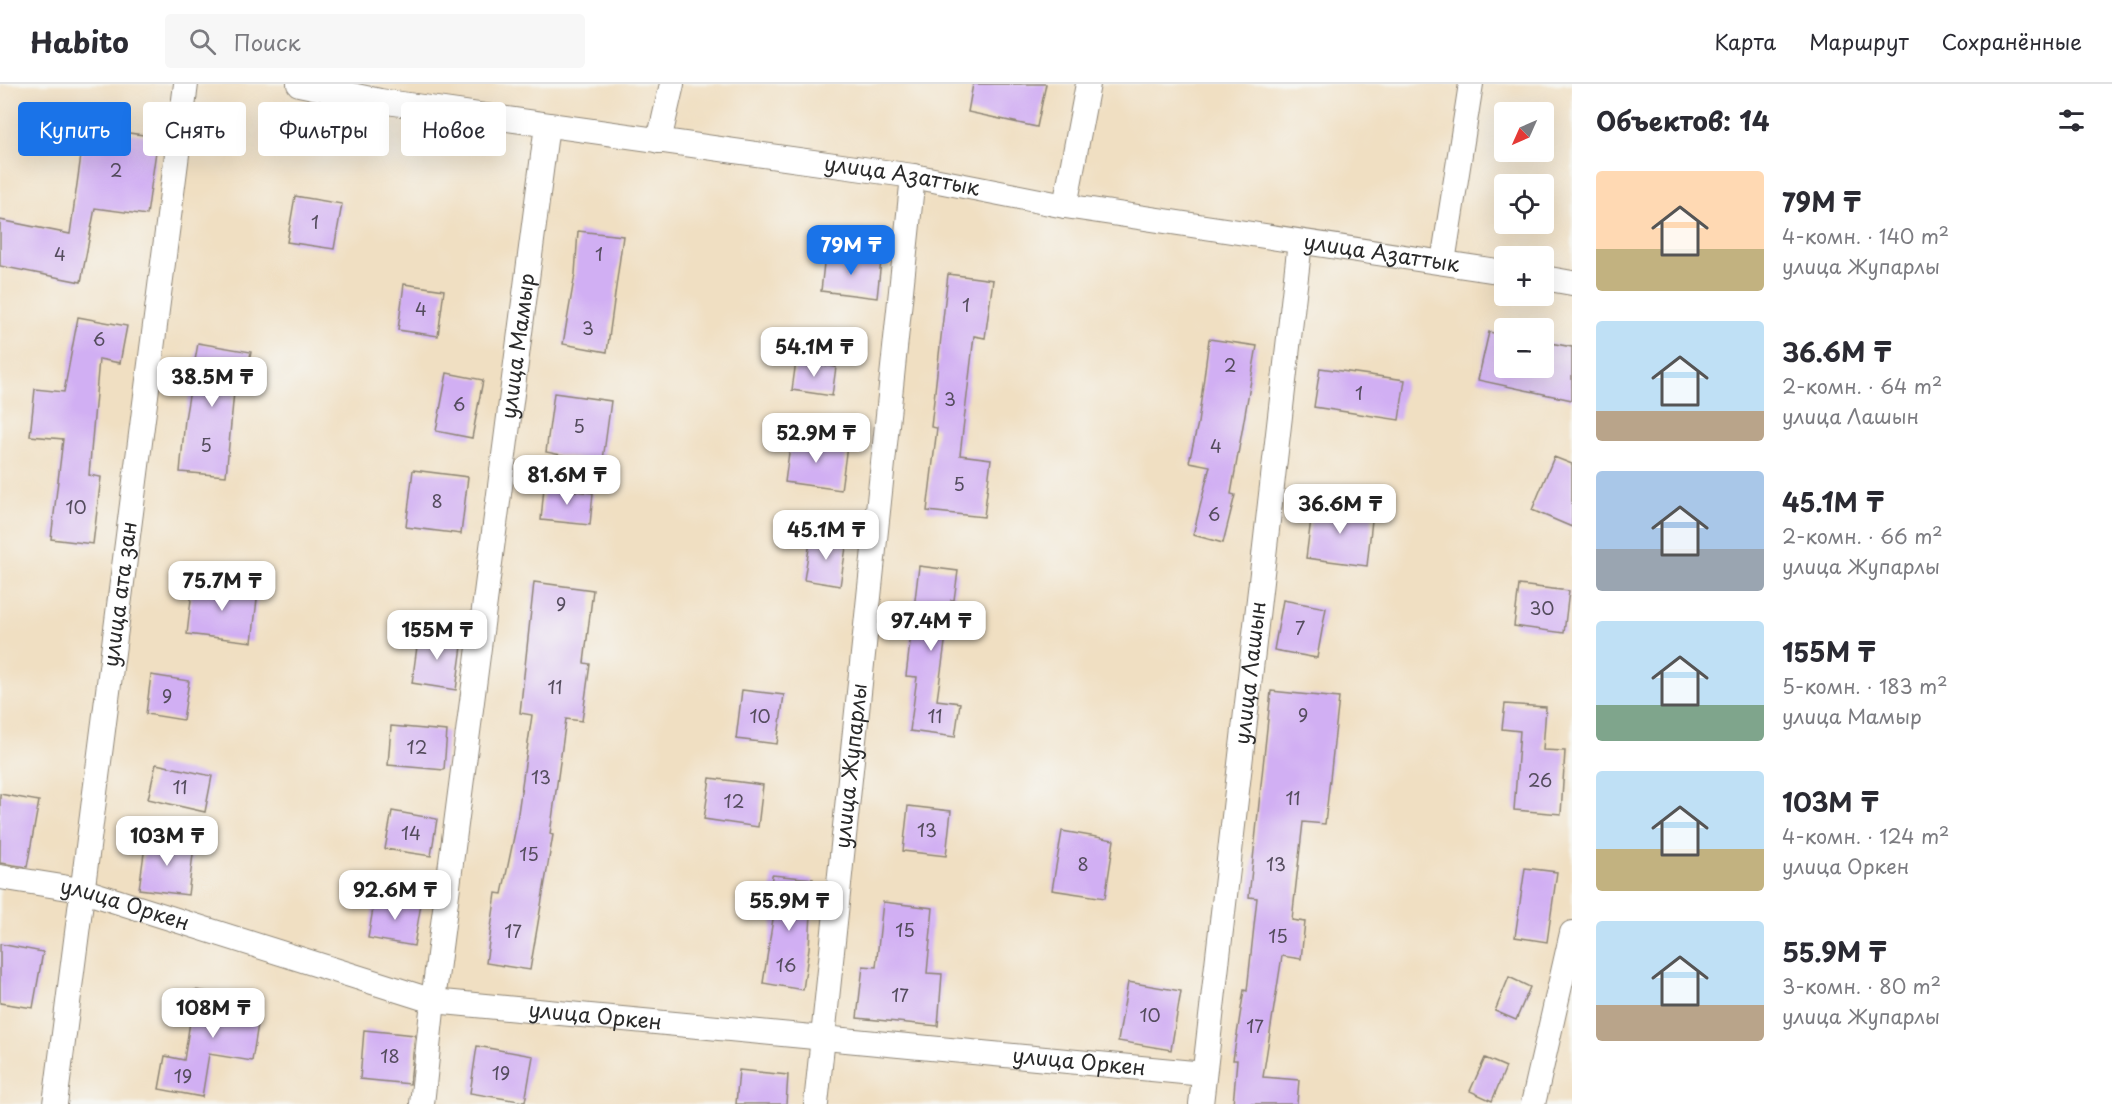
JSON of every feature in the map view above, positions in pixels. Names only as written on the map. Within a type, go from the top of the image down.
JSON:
[{"type":"street","name":"улица ата зан","points":[[56,1104],[81,890],[186,84]]},
{"type":"street","name":"улица Азаттык","points":[[299,84],[382,92],[547,125],[913,176],[1065,206],[1494,270]]},
{"type":"street","points":[[659,141],[672,84]]},
{"type":"street","points":[[1065,206],[1088,84]]},
{"type":"street","points":[[1443,262],[1471,84]]},
{"type":"street","name":"улица Мамыр","points":[[422,1104],[433,1001],[547,125]]},
{"type":"street","name":"улица Жупарлы","points":[[816,1104],[913,176]]},
{"type":"street","name":"улица Лашын","points":[[1201,1104],[1300,242]]},
{"type":"street","points":[[1554,280],[1572,283]]},
{"type":"street","name":"улица Оркен","points":[[0,877],[81,890],[433,1001],[823,1036],[1204,1074]]},
{"type":"street","points":[[1533,1104],[1572,933]]},
{"type":"building","points":[[973,84],[1046,84],[1037,127],[968,112]]},
{"type":"building","points":[[131,133],[143,135],[143,156],[155,156],[147,215],[95,208],[81,282],[0,266],[0,220],[70,234],[81,156],[131,156]]},
{"type":"building","points":[[295,196],[342,204],[334,249],[287,242]]},
{"type":"building","points":[[578,231],[623,236],[607,352],[563,344],[575,274]]},
{"type":"building","points":[[825,254],[881,261],[877,298],[821,291]]},
{"type":"building","points":[[948,274],[993,280],[985,338],[974,336],[960,455],[991,459],[984,517],[927,511],[937,428],[931,427]]},
{"type":"building","points":[[404,284],[444,290],[438,336],[398,330]]},
{"type":"building","points":[[78,317],[127,326],[120,363],[99,359],[89,475],[101,477],[93,544],[51,539],[63,439],[30,436],[35,389],[64,392]]},
{"type":"building","points":[[1489,332],[1494,333],[1494,378],[1554,378],[1554,344],[1572,347],[1572,400],[1478,380]]},
{"type":"building","points":[[1209,339],[1257,346],[1231,494],[1235,495],[1223,543],[1193,535],[1210,466],[1189,462],[1198,423]]},
{"type":"building","points":[[198,343],[251,352],[243,394],[234,392],[226,476],[180,472],[185,419]]},
{"type":"building","points":[[796,361],[836,367],[832,396],[792,390]]},
{"type":"building","points":[[1320,368],[1405,380],[1399,420],[1314,407]]},
{"type":"building","points":[[447,373],[483,380],[472,438],[436,431]]},
{"type":"building","points":[[554,393],[611,401],[603,460],[597,459],[597,462],[546,452]]},
{"type":"building","points":[[791,438],[847,446],[841,490],[785,482]]},
{"type":"building","points":[[1554,457],[1572,464],[1572,527],[1532,510]]},
{"type":"building","points":[[413,470],[468,477],[461,534],[406,527]]},
{"type":"building","points":[[544,487],[593,493],[590,525],[541,520]]},
{"type":"building","points":[[1313,504],[1373,511],[1367,566],[1306,558]]},
{"type":"building","points":[[811,536],[847,541],[840,586],[804,580]]},
{"type":"building","points":[[919,566],[958,571],[954,600],[951,600],[937,700],[960,703],[955,737],[910,731],[917,677],[906,676]]},
{"type":"building","points":[[193,582],[258,591],[252,642],[187,634]]},
{"type":"building","points":[[534,582],[593,590],[584,663],[590,664],[582,721],[566,719],[550,834],[553,835],[530,970],[486,963],[496,893],[502,894],[516,827],[532,715],[520,713]]},
{"type":"building","points":[[1519,585],[1569,591],[1564,633],[1514,626]]},
{"type":"building","points":[[1283,600],[1326,608],[1317,658],[1274,650]]},
{"type":"building","points":[[419,632],[463,639],[456,690],[412,683]]},
{"type":"building","points":[[151,675],[189,681],[183,720],[146,714]]},
{"type":"building","points":[[742,690],[784,695],[777,744],[736,739]]},
{"type":"building","points":[[1271,691],[1339,698],[1325,824],[1303,822],[1292,920],[1305,922],[1301,959],[1282,956],[1263,1077],[1299,1080],[1297,1104],[1233,1104],[1237,1060],[1233,1060],[1244,990],[1247,991],[1257,898],[1249,897]]},
{"type":"building","points":[[1505,704],[1546,707],[1543,750],[1565,751],[1561,814],[1514,810],[1520,731],[1502,729]]},
{"type":"building","points":[[391,726],[447,731],[444,770],[388,765]]},
{"type":"building","points":[[156,764],[212,776],[205,812],[148,799]]},
{"type":"building","points":[[710,778],[763,785],[758,827],[704,819]]},
{"type":"building","points":[[0,794],[39,801],[27,867],[0,863]]},
{"type":"building","points":[[908,806],[951,811],[946,856],[903,851]]},
{"type":"building","points":[[392,811],[437,819],[431,856],[385,849]]},
{"type":"building","points":[[1062,831],[1114,840],[1105,898],[1052,890]]},
{"type":"building","points":[[146,839],[194,846],[188,895],[139,889]]},
{"type":"building","points":[[1525,868],[1557,872],[1547,942],[1515,937]]},
{"type":"building","points":[[772,875],[813,879],[809,948],[803,990],[763,983],[773,919],[769,918]]},
{"type":"building","points":[[375,897],[421,904],[414,946],[368,938]]},
{"type":"building","points":[[883,902],[933,908],[927,973],[942,974],[938,1026],[857,1018],[863,966],[876,967]]},
{"type":"building","points":[[0,944],[43,952],[33,1008],[0,1003]]},
{"type":"building","points":[[1509,977],[1530,987],[1516,1020],[1495,1011]]},
{"type":"building","points":[[1128,982],[1181,991],[1171,1050],[1118,1041]]},
{"type":"building","points":[[195,990],[262,1000],[252,1061],[209,1054],[202,1097],[159,1089],[165,1056],[184,1060]]},
{"type":"building","points":[[364,1030],[415,1035],[410,1084],[360,1079]]},
{"type":"building","points":[[477,1046],[533,1056],[525,1102],[470,1093]]},
{"type":"building","points":[[1485,1058],[1506,1067],[1492,1101],[1470,1091]]},
{"type":"building","points":[[739,1070],[788,1075],[786,1104],[736,1104]]}]
